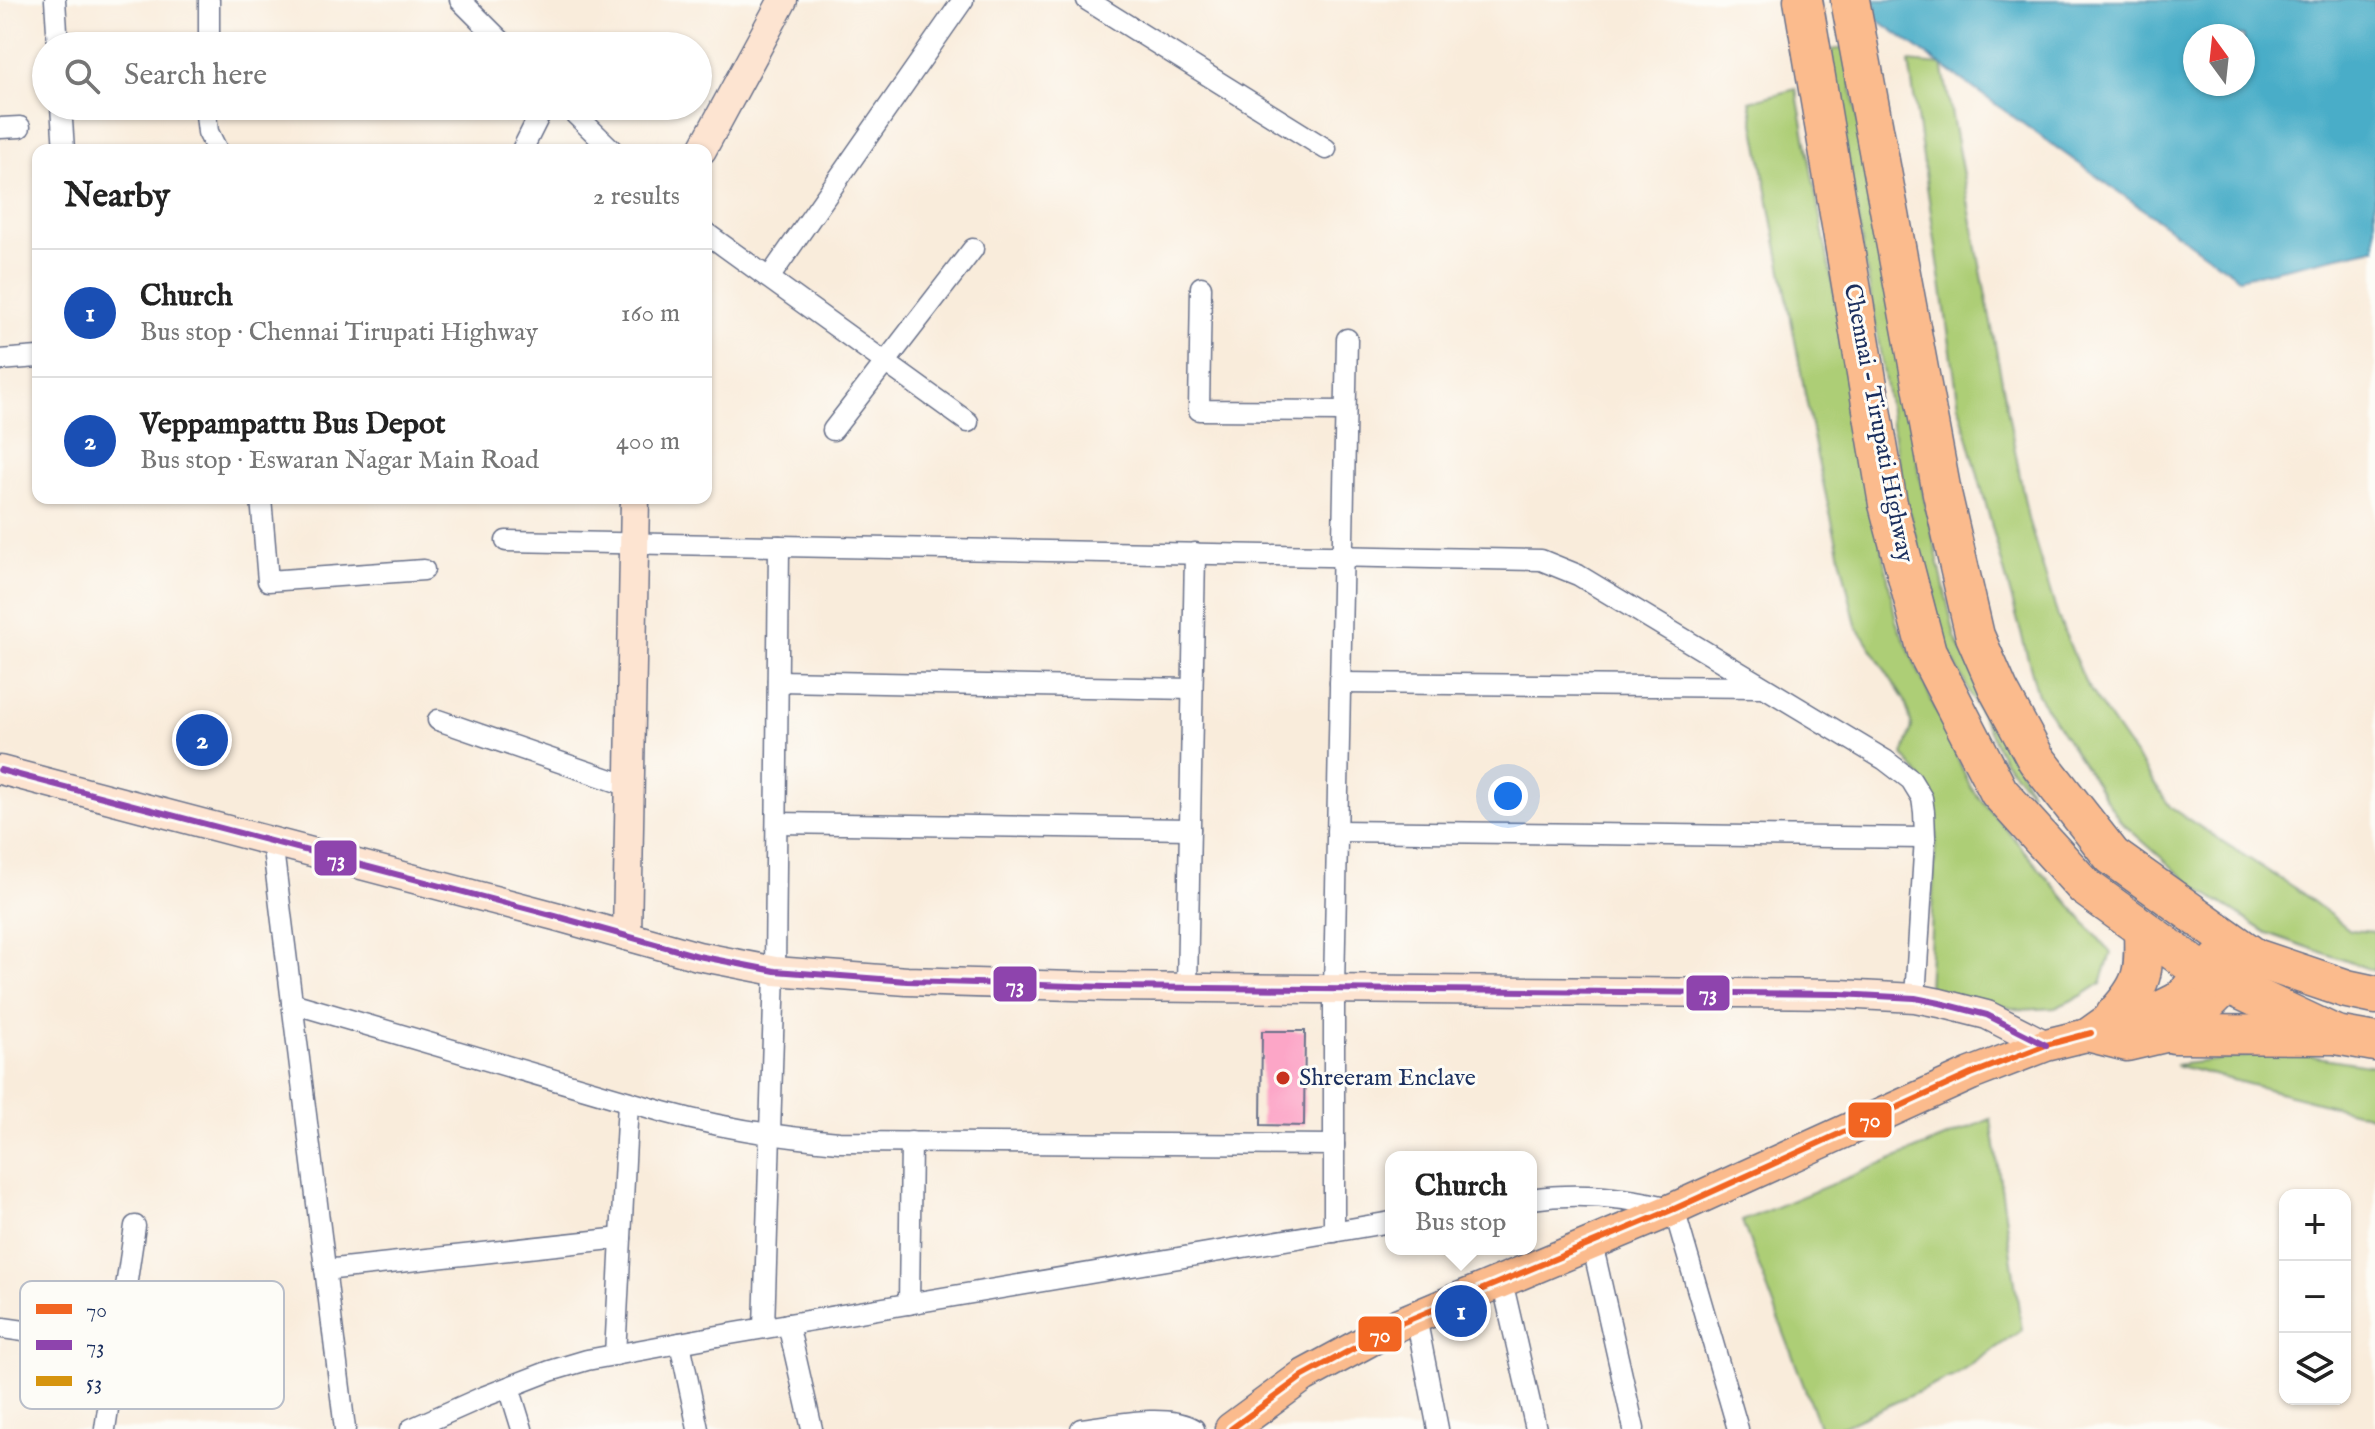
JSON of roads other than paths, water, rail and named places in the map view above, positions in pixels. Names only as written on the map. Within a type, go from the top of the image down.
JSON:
[{"type":"highway","name":"Chennai - Tirupati Highway","points":[[1803,0],[1888,504],[1927,652],[1999,792],[2085,887],[2143,929],[2217,980],[2336,1035]]},
{"type":"highway","name":"Chennai - Tirupati Highway","points":[[1850,0],[1942,493],[1975,636],[1999,691],[2036,759],[2112,856],[2243,950],[2347,989],[2375,995]]},
{"type":"highway","points":[[2101,1025],[2134,995],[2144,965],[2143,929]]},
{"type":"highway","points":[[2174,1034],[2336,1035],[2375,1042]]},
{"type":"main road","points":[[2101,1025],[2127,1045],[2174,1034],[2193,1021],[2217,980],[2243,950]]},
{"type":"main road","points":[[1231,1429],[1303,1376],[1416,1317],[1674,1209],[1884,1113],[2046,1045],[2101,1025],[2153,1011],[2217,980]]},
{"type":"street","points":[[55,0],[57,32]]},
{"type":"street","points":[[209,0],[209,32]]},
{"type":"street","points":[[460,0],[492,32]]},
{"type":"street","points":[[705,144],[783,0]]},
{"type":"street","points":[[769,278],[963,0]]},
{"type":"street","points":[[1087,0],[1326,149]]},
{"type":"street","points":[[62,120],[64,144]]},
{"type":"street","points":[[207,120],[214,144]]},
{"type":"street","points":[[525,144],[537,120]]},
{"type":"street","points":[[581,120],[606,144]]},
{"type":"street","points":[[712,237],[968,422]]},
{"type":"street","points":[[833,430],[973,249]]},
{"type":"street","points":[[1201,287],[1199,410],[1345,411]]},
{"type":"street","points":[[1334,1232],[1334,989],[1347,339]]},
{"type":"street","points":[[0,360],[32,357]]},
{"type":"street","points":[[262,504],[268,581],[424,570]]},
{"type":"street","points":[[627,936],[635,504]]},
{"type":"street","points":[[506,541],[1541,560],[1578,575],[1885,760],[1911,780],[1922,798],[1925,838],[1915,998]]},
{"type":"street","points":[[764,1328],[775,971],[779,546]]},
{"type":"street","points":[[1187,988],[1195,553]]},
{"type":"street","points":[[778,681],[1192,689]]},
{"type":"street","points":[[1340,683],[1763,687]]},
{"type":"street","points":[[438,720],[629,786]]},
{"type":"street","points":[[0,770],[738,966],[775,971],[907,981],[1187,988],[1840,994],[1915,998],[1987,1015],[2046,1045]]},
{"type":"street","points":[[777,823],[1190,829]]},
{"type":"street","points":[[1337,831],[1925,838]]},
{"type":"street","points":[[272,841],[345,1429]]},
{"type":"street","points":[[292,1003],[722,1128],[770,1135],[839,1142],[1334,1145]]},
{"type":"street","points":[[615,1355],[628,1102]]},
{"type":"street","points":[[909,1304],[911,1142]]},
{"type":"street","points":[[1537,1199],[1633,1198],[1674,1209],[1738,1429]]},
{"type":"street","points":[[411,1429],[550,1371],[615,1355],[1385,1223]]},
{"type":"street","points":[[127,1281],[135,1226]]},
{"type":"street","points":[[325,1270],[621,1238]]},
{"type":"street","points":[[1592,1243],[1634,1429]]},
{"type":"street","points":[[1502,1281],[1536,1429]]},
{"type":"street","points":[[1416,1317],[1438,1429]]},
{"type":"street","points":[[788,1324],[812,1429]]},
{"type":"street","points":[[3,1328],[20,1330]]},
{"type":"street","points":[[680,1343],[698,1429]]},
{"type":"street","points":[[509,1387],[522,1429]]},
{"type":"street","points":[[105,1429],[108,1409]]},
{"type":"street","points":[[1081,1429],[1159,1421],[1175,1421],[1194,1429]]},
{"type":"water","points":[[1850,0],[2375,0],[2375,248],[2239,278]]},
{"type":"place","name":"Veppampattu Bus Depot","points":[[202,740]]},
{"type":"place","name":"Shreeram Enclave","points":[[1283,1078]]},
{"type":"place","name":"Church","points":[[1461,1311]]}]
